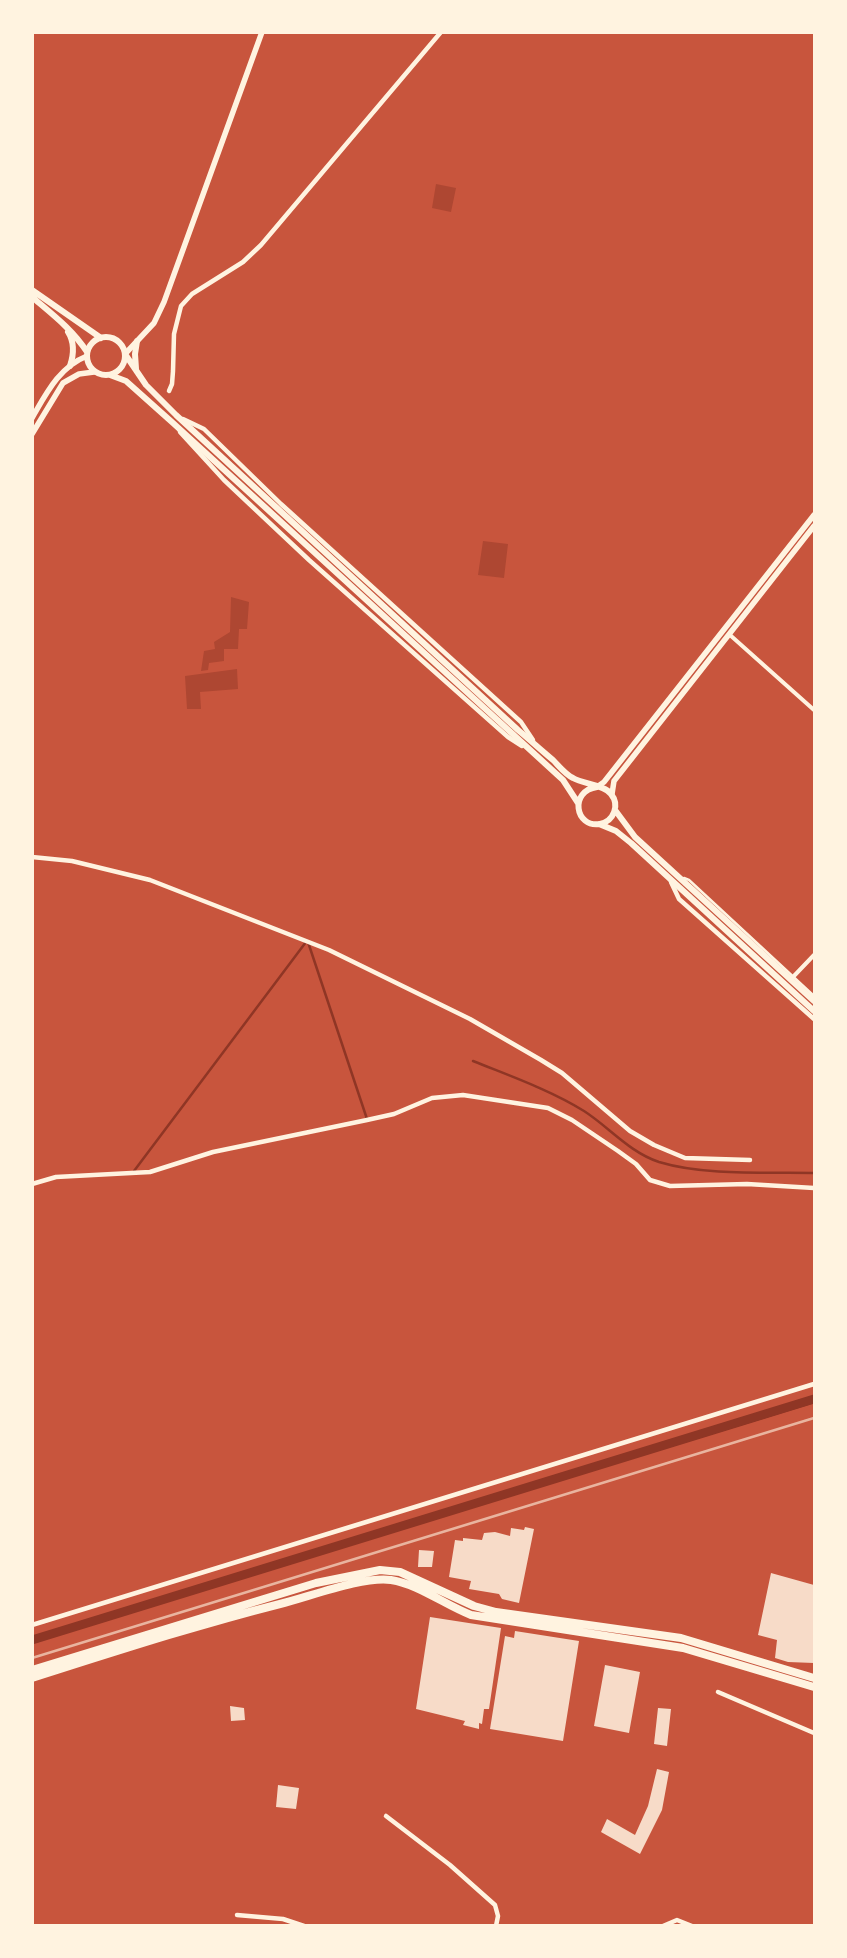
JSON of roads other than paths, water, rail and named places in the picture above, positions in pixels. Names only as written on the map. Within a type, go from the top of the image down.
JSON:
[{"type":"main road","points":[[33,291],[80,342],[87,354]]},
{"type":"main road","points":[[33,291],[101,338]]},
{"type":"main road","points":[[61,322],[70,335],[73,345],[73,356],[70,366]]},
{"type":"main road","points":[[600,824],[609,819],[615,810],[616,804],[612,794],[605,788],[582,783],[570,777],[176,415],[136,373],[119,342],[107,337],[101,338],[90,346],[87,362],[94,372],[126,381],[174,423],[565,783],[578,804],[580,814],[584,819],[616,831],[814,1010]]},
{"type":"main road","points":[[136,373],[135,354],[137,341]]},
{"type":"main road","points":[[110,375],[114,374],[122,366],[125,354]]},
{"type":"main road","points":[[578,804],[586,790],[597,787]]},
{"type":"main road","points":[[615,810],[635,837],[814,1001]]},
{"type":"main road","points":[[32,1670],[316,1583],[380,1570],[400,1572],[474,1606],[496,1612],[681,1638],[814,1678]]},
{"type":"main road","points":[[32,1678],[256,1610],[354,1584],[390,1580],[411,1586],[451,1607],[471,1615],[683,1648],[814,1687]]},
{"type":"street","points":[[125,354],[154,323],[164,302],[262,32]]},
{"type":"street","points":[[169,391],[172,384],[174,334],[181,306],[192,294],[243,262],[261,245],[441,32]]},
{"type":"street","points":[[32,418],[52,382],[87,354]]},
{"type":"street","points":[[32,434],[63,383],[79,374],[94,372]]},
{"type":"street","points":[[597,787],[604,782],[814,515]]},
{"type":"street","points":[[612,794],[614,781],[814,526]]},
{"type":"street","points":[[730,635],[814,710]]},
{"type":"street","points":[[32,857],[72,861],[150,880],[330,950],[470,1019],[541,1060],[562,1073],[630,1131],[654,1145],[685,1158],[750,1160]]},
{"type":"street","points":[[670,881],[679,899],[814,1019]]},
{"type":"street","points":[[793,977],[814,955]]},
{"type":"street","points":[[32,1184],[56,1177],[150,1172],[213,1152],[394,1114],[432,1098],[463,1095],[548,1108],[572,1120],[618,1151],[636,1164],[650,1180],[670,1186],[747,1184],[814,1188]]},
{"type":"street","points":[[32,1625],[814,1384]]},
{"type":"street","points":[[718,1692],[814,1733]]},
{"type":"street","points":[[386,1816],[450,1864],[495,1905],[498,1916],[496,1926]]},
{"type":"street","points":[[237,1915],[283,1919],[304,1926]]},
{"type":"street","points":[[662,1926],[677,1920],[692,1926]]},
{"type":"lane","points":[[676,875],[689,880],[814,996]]},
{"type":"waterway","points":[[134,1171],[306,942]]},
{"type":"waterway","points":[[308,942],[367,1119]]},
{"type":"waterway","points":[[473,1061],[571,1103],[593,1117],[638,1152],[659,1162],[716,1171],[814,1173]]},
{"type":"waterway","points":[[32,1640],[814,1399]]},
{"type":"waterway","points":[[32,1640],[814,1402]]},
{"type":"railway","points":[[32,1658],[814,1418]]}]
